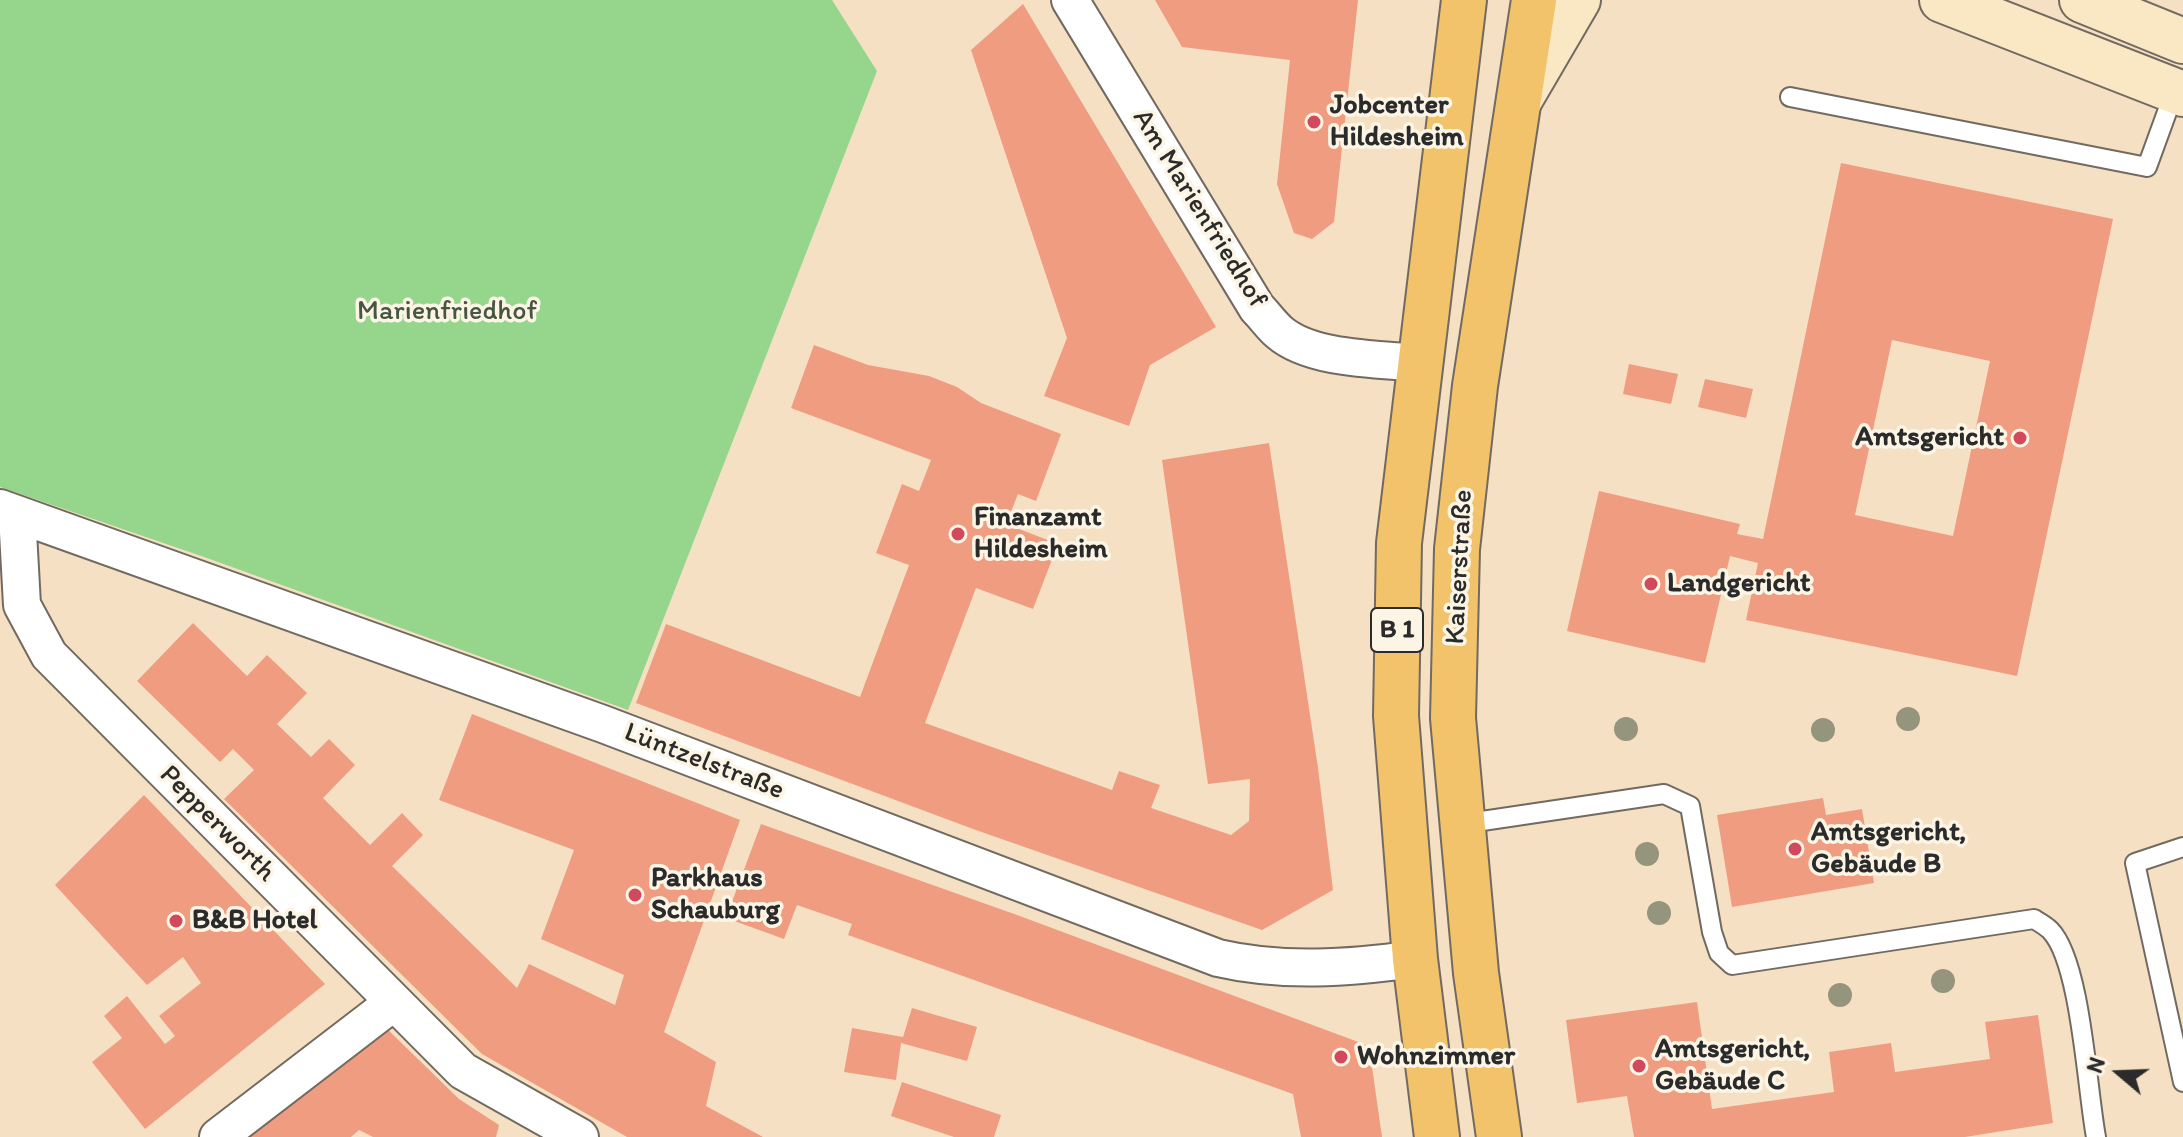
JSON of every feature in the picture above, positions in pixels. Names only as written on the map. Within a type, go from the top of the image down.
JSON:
[{"type":"main road","points":[[1438,0],[1447,123]]},
{"type":"main road","name":"Kaiserstraße","points":[[1437,1137],[1415,959],[1396,716],[1399,543],[1464,0]]},
{"type":"main road","name":"Kaiserstraße","points":[[1499,1137],[1476,973],[1453,718],[1457,549],[1475,386],[1534,0]]},
{"type":"main road","points":[[1518,103],[1578,0]]},
{"type":"main road","points":[[1942,0],[2179,92]]},
{"type":"main road","points":[[2082,0],[2183,41]]},
{"type":"street","name":"Am Marienfriedhof","points":[[1070,0],[1257,308],[1281,333],[1303,345],[1342,356],[1420,363]]},
{"type":"street","name":"Lüntzelstraße","points":[[8,511],[603,724],[1218,958],[1279,969],[1415,959]]},
{"type":"street","name":"Pepperworth","points":[[8,511],[22,605],[49,655],[463,1071],[580,1137]]},
{"type":"street","points":[[218,1137],[394,1002]]},
{"type":"lane","points":[[1790,97],[2147,167],[2179,92]]},
{"type":"lane","points":[[1462,824],[1664,794],[1680,799],[1690,806],[1712,932],[1719,953],[1732,965],[2034,919],[2050,930],[2064,953],[2073,979],[2096,1137]]},
{"type":"lane","points":[[2183,847],[2135,863],[2183,1082]]},
{"type":"green space","name":"Marienfriedhof","points":[[0,0],[832,0],[877,71],[628,710],[0,487]]},
{"type":"building","name":"Jobcenter Hildesheim","points":[[1155,0],[1358,0],[1334,222],[1312,239],[1294,233],[1277,184],[1290,60],[1182,47]]},
{"type":"building","points":[[1023,4],[1216,327],[1150,365],[1129,426],[1044,396],[1067,338],[971,50]]},
{"type":"building","name":"Amtsgericht","points":[[1841,163],[2113,219],[2017,676],[1746,620],[1758,563],[1730,556],[1705,663],[1567,631],[1599,491],[1740,524],[1737,534],[1763,539]],"holes":[[[1892,340],[1990,361],[1953,536],[1855,515]]]},
{"type":"building","points":[[814,345],[868,365],[929,376],[957,387],[981,403],[1061,434],[1036,501],[1018,494],[1006,524],[1058,544],[1033,609],[976,588],[925,723],[1112,790],[1119,771],[1160,785],[1151,808],[1231,835],[1249,821],[1250,779],[1208,784],[1162,460],[1269,443],[1318,768],[1333,890],[1262,930],[973,829],[636,703],[666,624],[860,697],[909,565],[876,553],[902,484],[919,491],[931,460],[791,408]]},
{"type":"building","points":[[1629,364],[1678,374],[1671,404],[1623,394]]},
{"type":"building","points":[[1705,379],[1753,389],[1746,418],[1698,407]]},
{"type":"building","name":"Parkhaus Schauburg","points":[[193,623],[247,676],[267,655],[307,693],[277,724],[311,757],[329,739],[355,765],[323,798],[370,845],[402,813],[423,835],[392,866],[517,988],[529,964],[615,1005],[624,975],[541,939],[574,850],[439,800],[472,714],[740,820],[664,1032],[716,1062],[706,1106],[763,1137],[627,1137],[482,1054],[224,799],[254,770],[233,749],[220,762],[137,681]]},
{"type":"building","name":"B&B Hotel","points":[[144,795],[325,984],[145,1129],[92,1062],[122,1038],[104,1016],[127,996],[165,1044],[175,1036],[159,1016],[201,983],[183,957],[147,985],[55,885]]},
{"type":"building","name":"Amtsgericht, Gebäude B","points":[[1823,798],[1826,815],[1862,809],[1874,883],[1732,907],[1717,815]]},
{"type":"building","points":[[761,824],[1369,1046],[1382,1137],[1301,1137],[1293,1094],[848,935],[852,924],[797,905],[784,939],[726,918]]},
{"type":"building","name":"Amtsgericht, Gebäude C","points":[[1697,1002],[1712,1109],[1834,1092],[1829,1052],[1891,1043],[1895,1072],[1990,1059],[1985,1022],[2038,1015],[2053,1123],[1965,1137],[1634,1137],[1627,1096],[1577,1103],[1566,1020]]},
{"type":"building","points":[[912,1008],[977,1027],[967,1061],[901,1043],[896,1080],[844,1072],[852,1028],[903,1037]]},
{"type":"building","points":[[382,1024],[459,1099],[499,1125],[496,1137],[373,1137],[359,1130],[351,1137],[245,1137]]},
{"type":"building","points":[[902,1082],[1001,1115],[994,1137],[954,1137],[891,1116]]},
{"type":"place","name":"Jobcenter Hildesheim","points":[[1314,122]]},
{"type":"place","name":"Amtsgericht","points":[[2020,438]]},
{"type":"place","name":"Finanzamt Hildesheim","points":[[958,534]]},
{"type":"place","name":"Landgericht","points":[[1651,584]]},
{"type":"place","name":"Amtsgericht, Gebäude B","points":[[1795,849]]},
{"type":"place","name":"Parkhaus Schauburg","points":[[635,895]]},
{"type":"place","name":"B&B Hotel","points":[[176,921]]},
{"type":"place","name":"Wohnzimmer","points":[[1341,1057]]},
{"type":"place","name":"Amtsgericht, Gebäude C","points":[[1639,1066]]}]
